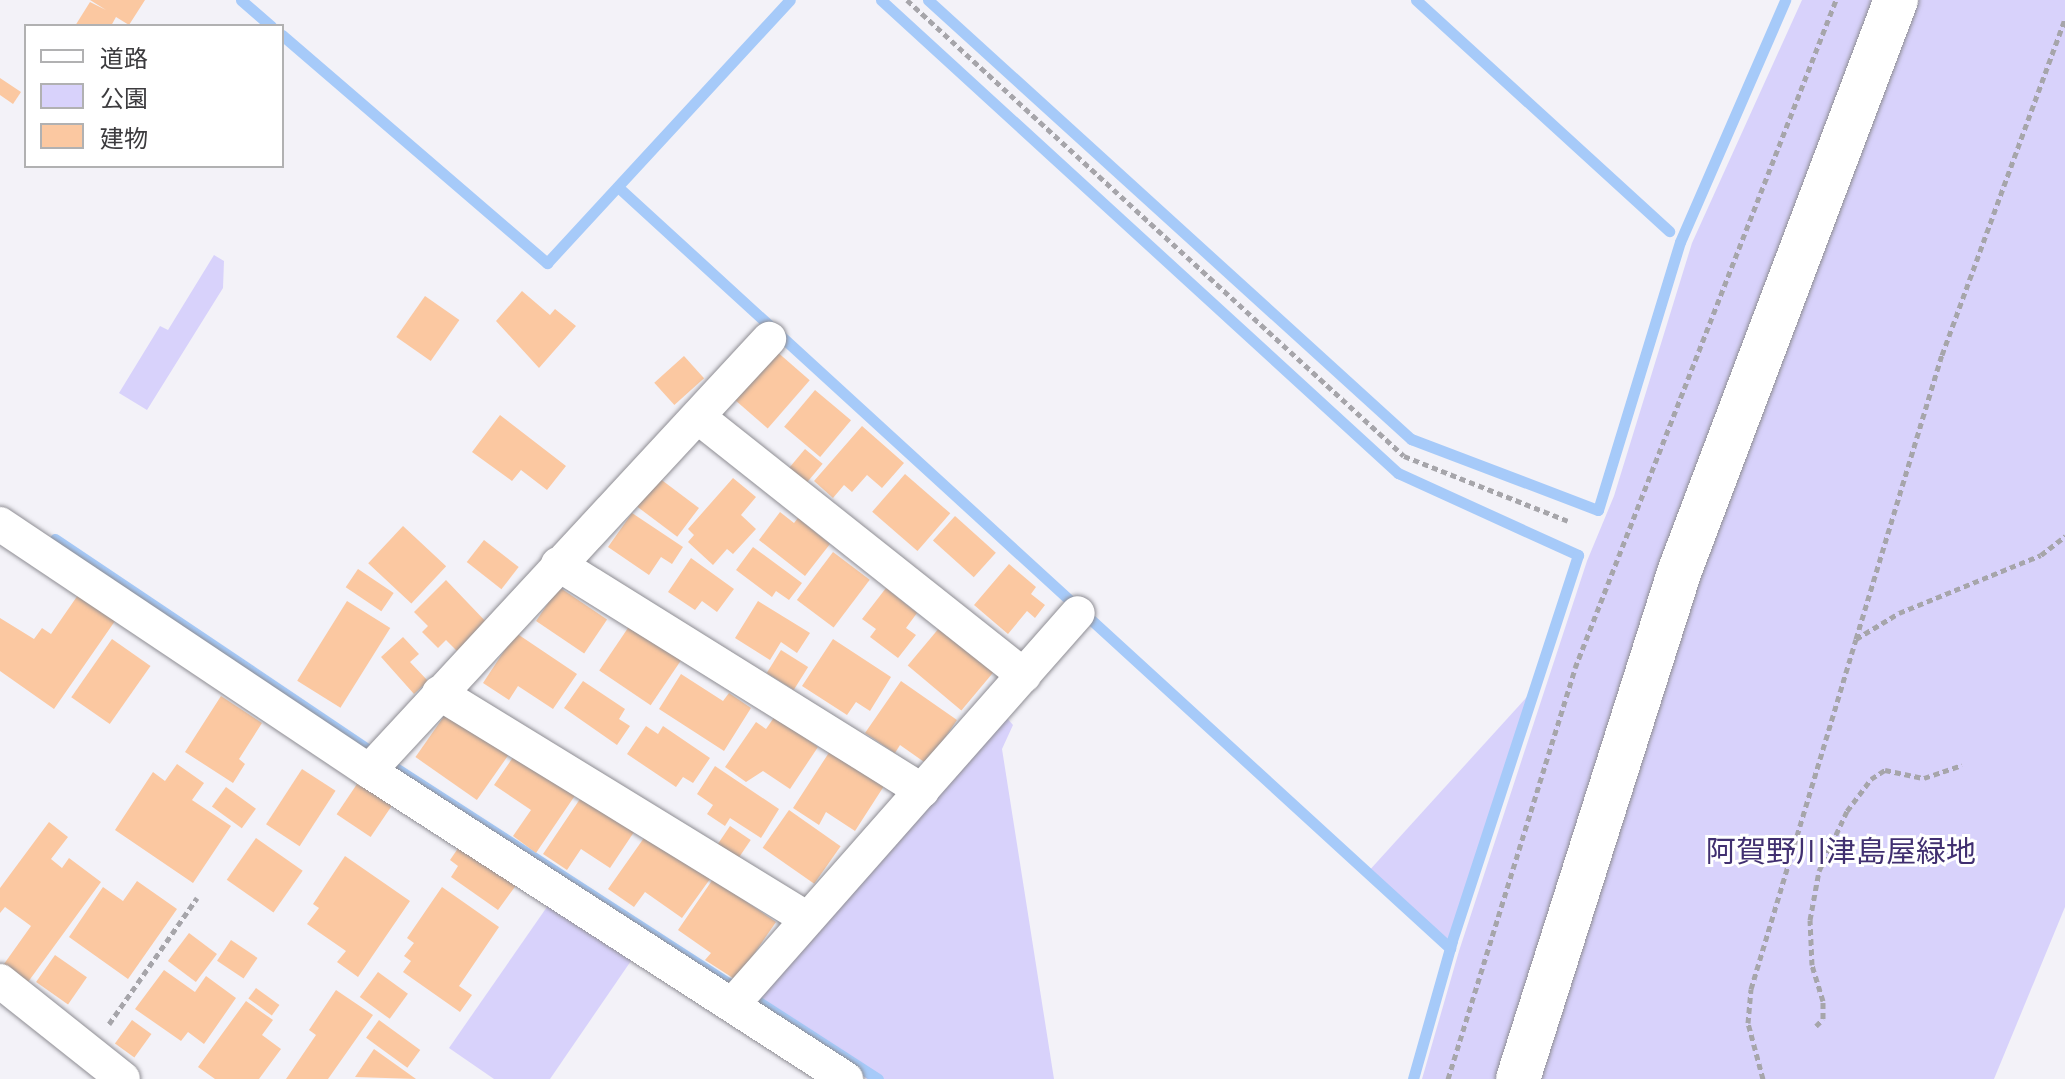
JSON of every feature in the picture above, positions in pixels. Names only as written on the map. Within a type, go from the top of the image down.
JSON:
[{"type":"street","points":[[1518,1079],[1680,570],[1896,0]]},
{"type":"street","points":[[369,771],[769,339]]},
{"type":"street","points":[[698,417],[1024,675]]},
{"type":"street","points":[[0,524],[369,771],[846,1079]]},
{"type":"street","points":[[558,564],[922,791]]},
{"type":"street","points":[[733,1004],[805,917],[922,791],[1078,613]]},
{"type":"street","points":[[439,693],[805,917]]},
{"type":"street","points":[[0,981],[123,1079]]},
{"type":"path","points":[[907,0],[1404,456],[1568,521]]},
{"type":"path","points":[[1448,1079],[1575,668],[1836,0]]},
{"type":"path","points":[[1763,1079],[1748,1023],[1751,989],[1942,355],[2065,18]]},
{"type":"path","points":[[1856,639],[1899,613],[2041,555],[2065,536]]},
{"type":"path","points":[[1816,1026],[1823,1019],[1823,1001],[1812,965],[1810,920],[1819,871],[1847,811],[1871,779],[1885,770],[1924,778],[1962,765]]},
{"type":"path","points":[[90,1052],[197,898]]},
{"type":"green space","points":[[1802,0],[1876,0],[1503,1079],[1422,1079],[1459,951],[1587,561],[1614,496],[1692,243]]},
{"type":"green space","name":"阿賀野川津島屋緑地","points":[[1914,0],[2065,0],[2065,907],[1994,1079],[1538,1079],[1657,687]]},
{"type":"green space","points":[[214,255],[224,261],[223,288],[147,410],[119,393],[160,326],[168,330]]},
{"type":"green space","points":[[1535,688],[1452,941],[1435,937],[1367,873]]},
{"type":"green space","points":[[1006,717],[1013,725],[1002,749],[1054,1079],[867,1079],[750,1003]]},
{"type":"green space","points":[[549,904],[633,958],[550,1079],[494,1079],[449,1048]]},
{"type":"building","points":[[90,0],[145,0],[130,24],[116,17],[112,24],[76,24],[90,2],[106,10]]},
{"type":"building","points":[[0,78],[21,92],[13,104],[0,95]]},
{"type":"building","points":[[522,291],[550,315],[555,309],[576,326],[539,368],[496,321]]},
{"type":"building","points":[[425,296],[459,320],[431,361],[396,337]]},
{"type":"building","points":[[775,350],[810,380],[768,428],[733,398]]},
{"type":"building","points":[[684,356],[704,378],[674,405],[654,383]]},
{"type":"building","points":[[815,390],[851,420],[820,457],[784,427]]},
{"type":"building","points":[[500,415],[566,466],[547,490],[521,470],[512,481],[472,452]]},
{"type":"building","points":[[862,426],[904,463],[882,488],[867,475],[852,492],[844,485],[833,498],[814,481]]},
{"type":"building","points":[[805,449],[823,464],[805,485],[787,470]]},
{"type":"building","points":[[905,474],[950,513],[917,551],[872,512]]},
{"type":"building","points":[[659,478],[699,508],[677,537],[637,507]]},
{"type":"building","points":[[733,478],[756,497],[741,515],[756,529],[733,554],[727,549],[713,565],[688,542],[694,535],[688,529]]},
{"type":"building","points":[[780,512],[794,523],[798,518],[830,544],[805,576],[759,540]]},
{"type":"building","points":[[632,513],[683,547],[672,564],[661,557],[649,575],[608,547]]},
{"type":"building","points":[[955,516],[996,553],[974,577],[933,541]]},
{"type":"building","points":[[403,526],[446,566],[411,604],[368,563]]},
{"type":"building","points":[[484,540],[519,567],[501,589],[467,562]]},
{"type":"building","points":[[753,547],[802,583],[789,600],[776,591],[772,597],[736,570]]},
{"type":"building","points":[[833,552],[870,580],[834,628],[797,600]]},
{"type":"building","points":[[691,558],[734,589],[717,612],[702,601],[695,610],[668,592]]},
{"type":"building","points":[[1009,564],[1036,587],[1031,594],[1045,605],[1035,618],[1027,611],[1008,634],[974,605]]},
{"type":"building","points":[[358,569],[394,593],[381,611],[346,587]]},
{"type":"building","points":[[446,580],[490,626],[460,654],[446,640],[438,648],[422,632],[428,626],[414,612]]},
{"type":"building","points":[[559,587],[607,619],[584,653],[536,621]]},
{"type":"building","points":[[886,588],[917,613],[906,628],[916,635],[898,658],[870,637],[876,629],[862,619]]},
{"type":"building","points":[[78,595],[115,621],[54,709],[0,671],[0,618],[34,639],[42,628],[51,634]]},
{"type":"building","points":[[347,601],[390,628],[340,708],[297,681]]},
{"type":"building","points":[[758,601],[810,633],[797,653],[781,642],[770,660],[735,638]]},
{"type":"building","points":[[945,621],[999,666],[961,710],[908,665]]},
{"type":"building","points":[[630,625],[681,660],[651,705],[599,671]]},
{"type":"building","points":[[516,633],[577,674],[553,709],[518,686],[509,700],[483,683]]},
{"type":"building","points":[[403,637],[419,654],[410,662],[428,681],[414,694],[381,657]]},
{"type":"building","points":[[112,639],[151,666],[110,724],[71,697]]},
{"type":"building","points":[[833,639],[891,677],[870,711],[856,702],[847,715],[802,686]]},
{"type":"building","points":[[781,650],[808,667],[794,690],[767,673]]},
{"type":"building","points":[[681,674],[723,701],[729,693],[751,708],[724,751],[659,709]]},
{"type":"building","points":[[583,681],[625,709],[619,719],[630,726],[617,745],[564,708]]},
{"type":"building","points":[[901,681],[957,720],[927,764],[900,745],[895,753],[865,733]]},
{"type":"building","points":[[221,696],[262,723],[239,759],[245,764],[233,783],[185,752]]},
{"type":"building","points":[[447,712],[508,755],[477,800],[415,757]]},
{"type":"building","points":[[775,716],[818,747],[790,789],[763,771],[746,782],[725,767],[756,722],[766,729]]},
{"type":"building","points":[[646,726],[658,734],[663,726],[710,758],[693,783],[683,777],[676,787],[627,754]]},
{"type":"building","points":[[518,750],[578,791],[536,853],[513,836],[531,810],[494,785]]},
{"type":"building","points":[[830,751],[884,786],[855,831],[826,812],[819,825],[793,808]]},
{"type":"building","points":[[177,764],[204,783],[192,800],[231,826],[193,883],[115,830],[153,772],[165,781]]},
{"type":"building","points":[[715,766],[779,809],[761,838],[730,818],[725,826],[707,814],[713,805],[697,794]]},
{"type":"building","points":[[302,769],[336,791],[300,846],[266,824]]},
{"type":"building","points":[[359,781],[393,804],[371,837],[337,814]]},
{"type":"building","points":[[226,787],[256,809],[242,828],[212,806]]},
{"type":"building","points":[[584,793],[636,829],[610,868],[581,849],[567,870],[543,854]]},
{"type":"building","points":[[789,810],[841,846],[814,884],[763,848]]},
{"type":"building","points":[[49,822],[68,837],[51,859],[62,868],[69,858],[101,882],[28,982],[4,964],[31,926],[5,907],[0,913],[0,888]]},
{"type":"building","points":[[730,826],[751,840],[738,858],[718,844]]},
{"type":"building","points":[[646,835],[710,879],[682,918],[645,892],[634,907],[608,889]]},
{"type":"building","points":[[256,838],[303,871],[273,912],[227,880]]},
{"type":"building","points":[[461,844],[517,884],[498,910],[451,877],[458,866],[450,860]]},
{"type":"building","points":[[345,856],[410,901],[358,977],[337,962],[346,951],[307,924],[319,908],[313,904]]},
{"type":"building","points":[[713,879],[776,922],[736,980],[705,960],[711,953],[678,930]]},
{"type":"building","points":[[137,881],[177,909],[128,979],[69,937],[103,887],[123,901]]},
{"type":"building","points":[[442,887],[499,927],[459,986],[472,995],[460,1012],[403,972],[411,961],[404,956],[414,943],[407,938]]},
{"type":"building","points":[[189,933],[217,954],[196,982],[168,961]]},
{"type":"building","points":[[231,940],[258,958],[244,979],[217,961]]},
{"type":"building","points":[[55,955],[87,977],[68,1004],[36,982]]},
{"type":"building","points":[[164,970],[195,992],[206,976],[236,998],[204,1044],[188,1032],[181,1041],[135,1009]]},
{"type":"building","points":[[378,972],[408,994],[390,1019],[360,997]]},
{"type":"building","points":[[256,988],[279,1005],[272,1016],[248,999]]},
{"type":"building","points":[[336,990],[373,1015],[328,1079],[286,1079],[316,1035],[309,1030]]},
{"type":"building","points":[[246,1001],[273,1020],[262,1035],[281,1049],[259,1079],[215,1079],[198,1067]]},
{"type":"building","points":[[132,1020],[151,1034],[134,1058],[115,1043]]},
{"type":"building","points":[[379,1020],[420,1050],[407,1068],[366,1038]]},
{"type":"building","points":[[374,1049],[416,1079],[355,1077]]},
{"type":"waterway","points":[[241,0],[269,24]]},
{"type":"waterway","points":[[284,37],[547,263],[790,0]]},
{"type":"waterway","points":[[881,0],[1398,473],[1578,555],[1452,941],[1413,1079]]},
{"type":"waterway","points":[[928,0],[1411,439],[1598,510],[1680,242],[1785,0]]},
{"type":"waterway","points":[[1416,0],[1669,231]]},
{"type":"waterway","points":[[618,187],[1450,948]]},
{"type":"waterway","points":[[55,539],[370,751]]},
{"type":"waterway","points":[[391,765],[734,987]]},
{"type":"waterway","points":[[751,997],[878,1079]]}]
